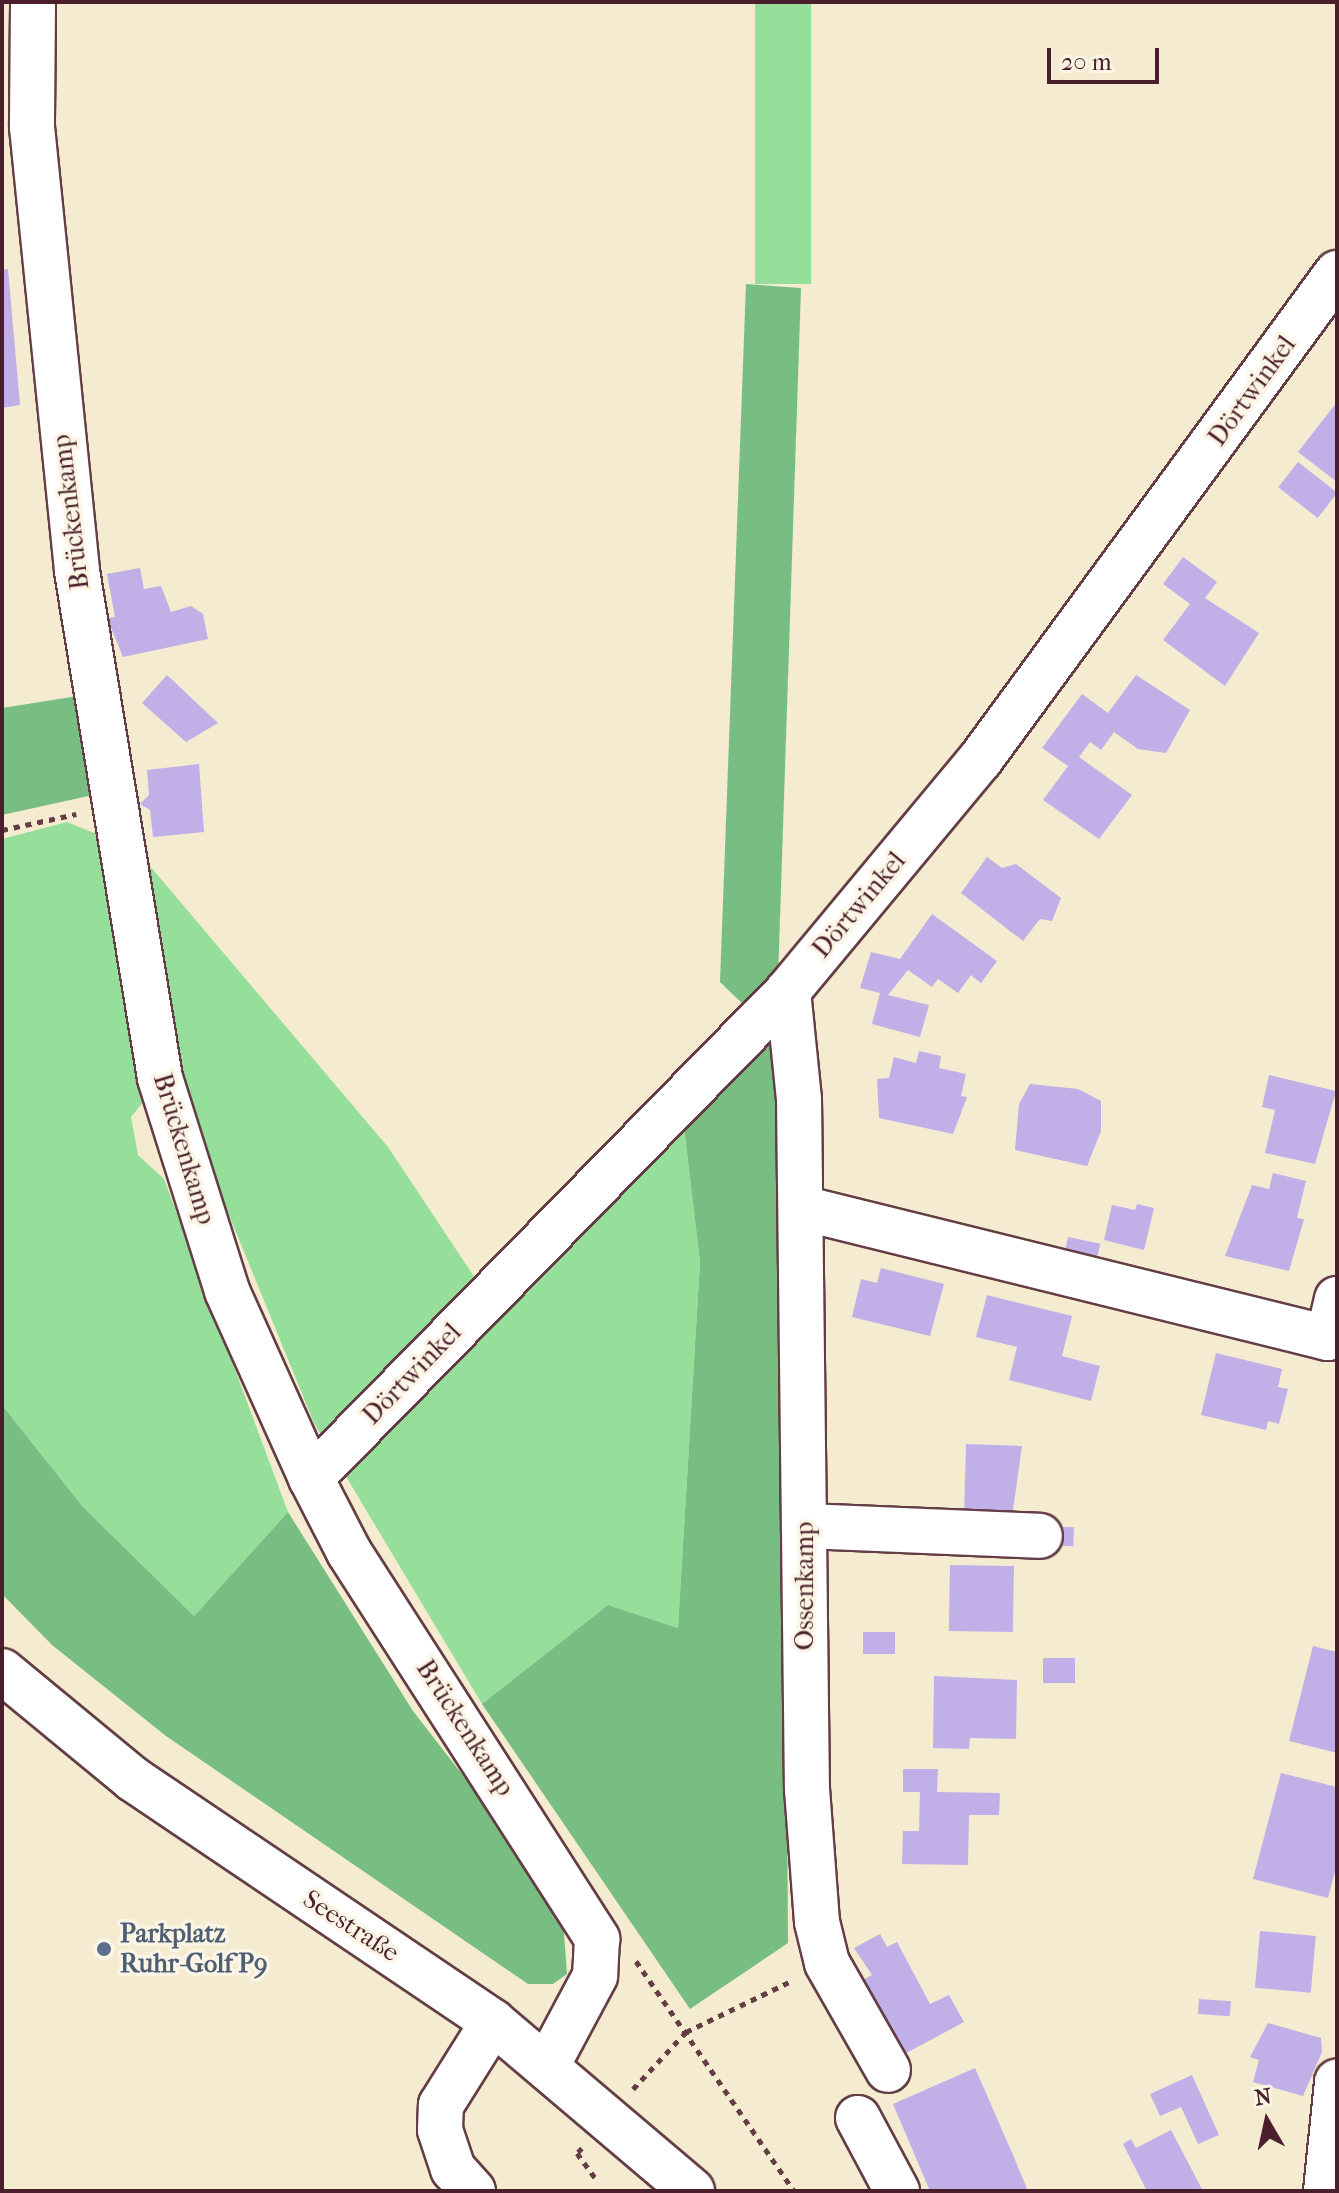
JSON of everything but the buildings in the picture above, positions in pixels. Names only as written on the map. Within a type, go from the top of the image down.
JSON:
[{"type":"street","name":"Brückenkamp","points":[[21,25],[17,113],[77,571],[112,805],[160,1078],[227,1291],[311,1478],[349,1552],[597,1939],[595,1976],[548,2064]]},
{"type":"street","name":"Dörtwinkel","points":[[311,1478],[788,991],[980,760],[1337,273]]},
{"type":"street","name":"Ossenkamp","points":[[788,991],[802,1208],[807,1789],[827,1963]]},
{"type":"street","points":[[802,1208],[1328,1338],[1337,1299]]},
{"type":"street","points":[[804,1526],[1040,1536]]},
{"type":"street","name":"Seestraße","points":[[6,1683],[133,1779],[493,2022],[611,2115],[692,2191]]},
{"type":"street","points":[[827,1963],[888,2070]]},
{"type":"street","points":[[473,2191],[453,2169],[441,2105],[493,2022]]},
{"type":"street","points":[[1326,2191],[1337,2082]]},
{"type":"street","points":[[858,2118],[897,2191]]},
{"type":"path","points":[[2,830],[112,805]]},
{"type":"path","points":[[624,1947],[794,2191]]},
{"type":"path","points":[[611,2115],[686,2032],[827,1963]]},
{"type":"green space","points":[[755,2],[811,2],[811,284],[755,284]]},
{"type":"green space","points":[[746,284],[801,288],[778,978],[747,1008],[720,982]]},
{"type":"green space","points":[[78,696],[93,795],[2,815],[2,708]]},
{"type":"green space","points":[[67,822],[104,837],[150,1094],[131,1117],[138,1155],[164,1179],[288,1512],[194,1616],[83,1507],[2,1405],[2,839]]},
{"type":"green space","points":[[138,852],[388,1147],[477,1281],[683,1119],[700,1262],[678,1628],[608,1605],[482,1704],[314,1423],[167,1063]]},
{"type":"green space","points":[[762,1035],[782,1060],[788,1943],[690,2009],[482,1704],[608,1605],[678,1628],[700,1262],[683,1119]]},
{"type":"green space","points":[[2,1405],[83,1507],[194,1616],[288,1512],[413,1711],[523,1853],[563,1920],[567,1974],[553,1984],[528,1984],[166,1736],[52,1645],[2,1594]]},
{"type":"place","name":"Parkplatz Ruhr-Golf P9","points":[[104,1949]]}]
